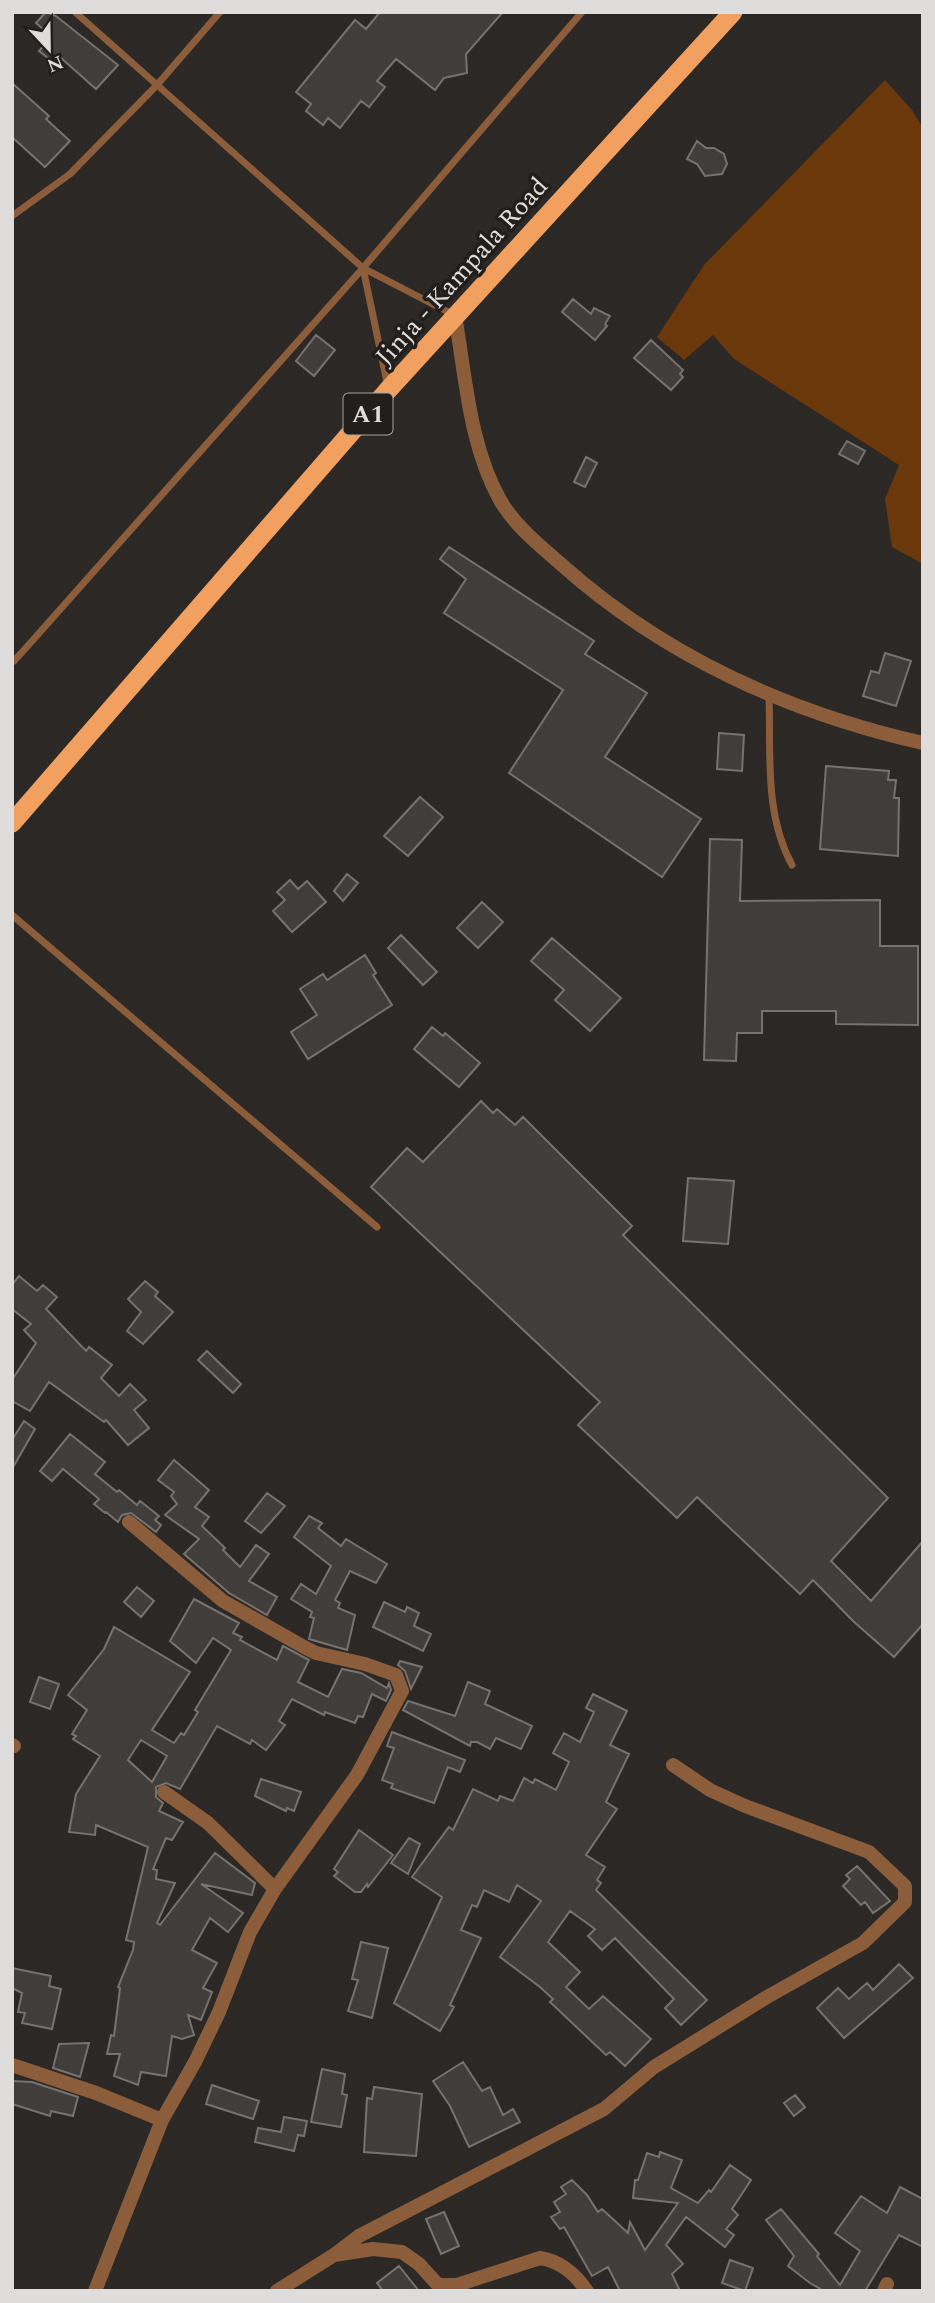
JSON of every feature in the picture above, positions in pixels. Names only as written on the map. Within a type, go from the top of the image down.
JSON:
[{"type":"highway","name":"Jinja - Kampala Road","points":[[12,823],[388,390],[733,12]]},
{"type":"street","points":[[455,316],[477,448],[501,502],[513,518],[600,598],[679,650],[769,696],[867,730],[923,743]]},
{"type":"street","points":[[95,2291],[162,2120],[195,2062],[250,1932],[275,1889],[357,1774],[402,1691],[396,1675],[365,1664],[316,1653],[223,1601],[129,1522]]},
{"type":"street","points":[[276,2291],[359,2236],[604,2109],[654,2067],[767,1997],[863,1943],[905,1902],[905,1886],[869,1852],[745,1806],[710,1790],[673,1766]]},
{"type":"street","points":[[164,1792],[208,1823],[275,1889]]},
{"type":"street","points":[[12,2065],[96,2093],[162,2120]]},
{"type":"street","points":[[334,2255],[373,2249],[402,2252],[419,2264],[430,2280],[447,2287],[540,2258],[552,2260],[571,2272],[587,2291]]},
{"type":"lane","points":[[75,12],[363,268],[455,316]]},
{"type":"lane","points":[[12,216],[70,174],[157,85],[220,12]]},
{"type":"lane","points":[[13,661],[363,268],[582,12]]},
{"type":"lane","points":[[363,268],[388,390]]},
{"type":"lane","points":[[769,696],[772,807],[782,848],[792,865]]},
{"type":"lane","points":[[12,915],[377,1227]]},
{"type":"shaded area","points":[[885,80],[912,110],[923,128],[923,564],[892,547],[885,499],[899,465],[734,359],[713,335],[684,360],[657,337],[704,265]]},
{"type":"building","points":[[46,12],[56,16],[118,65],[96,89],[60,57],[54,63],[39,51],[45,44],[38,37],[44,30],[36,23]]},
{"type":"building","points":[[380,12],[503,12],[466,54],[467,73],[444,78],[435,90],[396,59],[377,81],[385,87],[369,107],[361,101],[340,128],[328,118],[323,125],[306,111],[311,104],[296,92],[355,20],[366,29]]},
{"type":"building","points":[[12,83],[49,116],[46,119],[70,141],[45,167],[12,137]]},
{"type":"building","points":[[697,141],[706,148],[714,148],[724,154],[727,164],[722,174],[705,176],[697,164],[687,159]]},
{"type":"building","points":[[573,299],[591,314],[594,308],[610,316],[605,324],[607,326],[595,340],[562,312]]},
{"type":"building","points":[[316,335],[335,350],[314,376],[296,361]]},
{"type":"building","points":[[651,340],[683,370],[680,374],[683,377],[671,390],[634,358]]},
{"type":"building","points":[[847,441],[865,451],[858,464],[839,454]]},
{"type":"building","points":[[586,457],[597,463],[585,487],[574,482]]},
{"type":"building","points":[[449,547],[594,641],[585,654],[647,693],[605,757],[701,819],[662,877],[509,773],[563,690],[444,613],[466,579],[440,559]]},
{"type":"building","points":[[885,653],[911,661],[896,706],[863,696],[871,671],[879,673]]},
{"type":"building","points":[[719,733],[744,735],[742,771],[717,769]]},
{"type":"building","points":[[826,766],[889,771],[888,780],[896,780],[894,798],[899,798],[898,856],[820,849]]},
{"type":"building","points":[[420,797],[443,817],[408,856],[384,836]]},
{"type":"building","points":[[710,839],[742,840],[740,901],[880,900],[880,946],[918,946],[918,1025],[836,1024],[836,1011],[762,1011],[762,1033],[737,1033],[736,1061],[704,1060]]},
{"type":"building","points":[[347,874],[358,883],[343,901],[334,891]]},
{"type":"building","points":[[290,880],[298,889],[307,881],[326,902],[292,932],[273,911],[285,900],[277,892]]},
{"type":"building","points":[[482,902],[503,922],[478,948],[457,928]]},
{"type":"building","points":[[401,935],[437,972],[423,985],[388,948]]},
{"type":"building","points":[[552,938],[621,998],[590,1031],[555,1000],[564,990],[531,961]]},
{"type":"building","points":[[365,955],[376,973],[373,975],[392,1005],[308,1059],[291,1032],[317,1015],[300,989],[323,974],[327,980]]},
{"type":"building","points":[[432,1027],[443,1036],[445,1033],[480,1063],[459,1087],[414,1049]]},
{"type":"building","points":[[481,1101],[493,1113],[497,1109],[515,1125],[523,1117],[632,1226],[623,1235],[888,1498],[831,1561],[871,1601],[923,1541],[923,1624],[894,1657],[853,1621],[813,1580],[800,1594],[697,1497],[677,1518],[578,1425],[600,1402],[371,1187],[407,1148],[423,1162]]},
{"type":"building","points":[[688,1178],[734,1181],[728,1244],[683,1241]]},
{"type":"building","points":[[19,1276],[37,1291],[43,1285],[57,1297],[46,1309],[86,1351],[89,1347],[112,1365],[101,1378],[119,1396],[130,1384],[146,1400],[134,1410],[149,1428],[128,1445],[106,1420],[104,1422],[49,1382],[30,1411],[12,1401],[12,1380],[36,1343],[24,1330],[31,1324],[12,1309],[12,1285]]},
{"type":"building","points":[[145,1281],[158,1292],[155,1296],[173,1312],[143,1344],[127,1331],[141,1312],[128,1299]]},
{"type":"building","points":[[207,1351],[241,1384],[233,1393],[198,1360]]},
{"type":"building","points":[[24,1421],[35,1429],[12,1469],[12,1440]]},
{"type":"building","points":[[70,1434],[105,1462],[95,1474],[117,1492],[119,1490],[137,1505],[140,1501],[159,1516],[155,1520],[161,1525],[156,1532],[131,1513],[122,1515],[118,1522],[94,1504],[99,1499],[63,1469],[52,1481],[40,1471]]},
{"type":"building","points":[[174,1460],[209,1490],[195,1507],[209,1517],[202,1526],[240,1567],[256,1545],[269,1554],[249,1581],[277,1597],[267,1615],[229,1593],[184,1554],[199,1539],[165,1515],[177,1504],[171,1496],[174,1492],[158,1480]]},
{"type":"building","points":[[267,1493],[285,1506],[261,1533],[245,1521]]},
{"type":"building","points":[[309,1516],[322,1523],[318,1528],[341,1546],[346,1539],[387,1564],[376,1583],[350,1571],[335,1600],[340,1603],[338,1608],[355,1615],[347,1650],[309,1639],[314,1618],[310,1617],[312,1612],[291,1599],[301,1584],[316,1594],[331,1566],[294,1537]]},
{"type":"building","points":[[137,1587],[154,1601],[141,1617],[124,1602]]},
{"type":"building","points":[[194,1599],[239,1623],[233,1633],[242,1637],[240,1640],[277,1660],[283,1646],[309,1660],[298,1682],[328,1697],[342,1669],[361,1673],[387,1688],[389,1683],[391,1690],[386,1701],[372,1694],[363,1717],[358,1716],[355,1723],[325,1712],[324,1715],[292,1699],[279,1721],[285,1725],[266,1750],[252,1740],[250,1744],[217,1726],[180,1789],[166,1783],[156,1787],[156,1797],[163,1803],[159,1811],[183,1822],[172,1840],[166,1838],[153,1869],[157,1870],[156,1879],[175,1883],[157,1923],[160,1925],[215,1853],[255,1883],[252,1895],[201,1884],[243,1913],[228,1932],[210,1918],[192,1950],[217,1963],[203,1988],[212,1992],[201,2020],[188,2015],[194,2035],[182,2039],[172,2036],[166,2076],[141,2072],[138,2085],[114,2076],[120,2054],[107,2054],[111,2035],[114,2036],[118,1987],[133,1950],[134,1942],[126,1940],[148,1847],[96,1825],[95,1835],[69,1832],[76,1794],[100,1756],[73,1739],[76,1736],[72,1734],[87,1710],[68,1695],[104,1649],[114,1627],[190,1672],[152,1730],[174,1743],[181,1733],[184,1735],[198,1712],[195,1710],[231,1650],[213,1638],[196,1663],[170,1641]],"holes":[[[141,1740],[167,1756],[152,1782],[128,1760]]]},
{"type":"building","points":[[384,1602],[405,1612],[407,1607],[419,1613],[414,1626],[431,1634],[423,1651],[373,1627]]},
{"type":"building","points":[[400,1661],[422,1667],[411,1689],[405,1671],[398,1665]]},
{"type":"building","points":[[39,1677],[59,1684],[50,1709],[30,1702]]},
{"type":"building","points":[[468,1682],[490,1691],[485,1704],[532,1726],[521,1749],[496,1738],[490,1749],[477,1742],[471,1742],[470,1746],[403,1710],[408,1701],[455,1716]]},
{"type":"building","points":[[593,1694],[627,1711],[610,1745],[629,1754],[606,1802],[617,1809],[586,1855],[605,1867],[597,1880],[601,1883],[596,1890],[707,2000],[681,2025],[665,2008],[674,1999],[615,1938],[602,1950],[588,1936],[595,1929],[570,1911],[548,1942],[580,1972],[566,1987],[589,2009],[603,1996],[651,2039],[625,2066],[610,2052],[606,2055],[550,2002],[553,1999],[500,1957],[541,1901],[517,1885],[509,1902],[484,1890],[477,1907],[472,1905],[461,1930],[481,1938],[450,2005],[454,2007],[440,2031],[394,2003],[442,1897],[412,1877],[449,1827],[453,1830],[473,1789],[498,1801],[500,1796],[513,1801],[524,1778],[533,1783],[535,1779],[556,1790],[569,1762],[553,1753],[564,1733],[580,1742],[594,1712],[586,1708]]},
{"type":"building","points":[[392,1732],[465,1760],[460,1772],[448,1767],[434,1803],[391,1788],[393,1784],[382,1780],[394,1748],[387,1746]]},
{"type":"building","points":[[261,1779],[301,1792],[294,1811],[287,1808],[286,1811],[255,1796]]},
{"type":"building","points":[[359,1830],[393,1855],[368,1887],[367,1884],[361,1892],[355,1892],[334,1876],[338,1872],[334,1869]]},
{"type":"building","points":[[409,1838],[420,1844],[408,1874],[391,1863]]},
{"type":"building","points":[[857,1866],[890,1901],[873,1913],[865,1902],[861,1905],[843,1886],[850,1879],[846,1875]]},
{"type":"building","points":[[361,1942],[388,1948],[372,2018],[348,2011],[358,1980],[352,1979]]},
{"type":"building","points":[[899,1964],[913,1978],[844,2038],[817,2008],[838,1988],[849,1999],[867,1983],[873,1990]]},
{"type":"building","points":[[12,1968],[51,1976],[49,1986],[61,1989],[52,2029],[22,2023],[25,2013],[18,2012],[22,1993],[12,1988]]},
{"type":"building","points":[[89,2043],[80,2077],[53,2068],[59,2044]]},
{"type":"building","points":[[463,2062],[482,2091],[490,2087],[503,2115],[513,2109],[520,2122],[469,2147],[450,2106],[433,2081]]},
{"type":"building","points":[[322,2069],[345,2074],[342,2094],[347,2095],[341,2127],[311,2122]]},
{"type":"building","points":[[12,2081],[32,2082],[78,2097],[73,2116],[51,2111],[50,2116],[12,2104]]},
{"type":"building","points":[[212,2085],[259,2101],[253,2119],[206,2104]]},
{"type":"building","points":[[374,2087],[422,2094],[416,2156],[364,2152],[367,2098],[372,2099]]},
{"type":"building","points":[[795,2095],[805,2107],[794,2116],[784,2103]]},
{"type":"building","points":[[284,2117],[307,2121],[304,2136],[298,2135],[294,2151],[255,2142],[258,2128],[281,2132]]},
{"type":"building","points":[[660,2152],[682,2160],[671,2188],[698,2203],[709,2190],[711,2192],[730,2165],[751,2180],[732,2209],[738,2215],[726,2229],[734,2235],[725,2247],[686,2217],[666,2245],[683,2264],[672,2274],[680,2291],[620,2291],[608,2267],[592,2276],[564,2227],[560,2229],[551,2217],[560,2212],[554,2202],[566,2194],[561,2187],[572,2180],[587,2195],[598,2212],[602,2209],[628,2233],[630,2222],[645,2250],[678,2203],[633,2198],[635,2180],[638,2180],[647,2153],[659,2157]]},
{"type":"building","points":[[900,2187],[923,2199],[923,2247],[899,2235],[865,2291],[824,2291],[810,2283],[788,2266],[794,2256],[766,2220],[781,2209],[819,2254],[817,2256],[840,2285],[860,2251],[835,2233],[861,2196],[887,2213]]},
{"type":"building","points":[[444,2212],[459,2246],[441,2254],[426,2219]]},
{"type":"building","points":[[730,2260],[753,2268],[745,2291],[722,2283]]},
{"type":"building","points":[[399,2266],[419,2291],[383,2291],[377,2283]]}]
